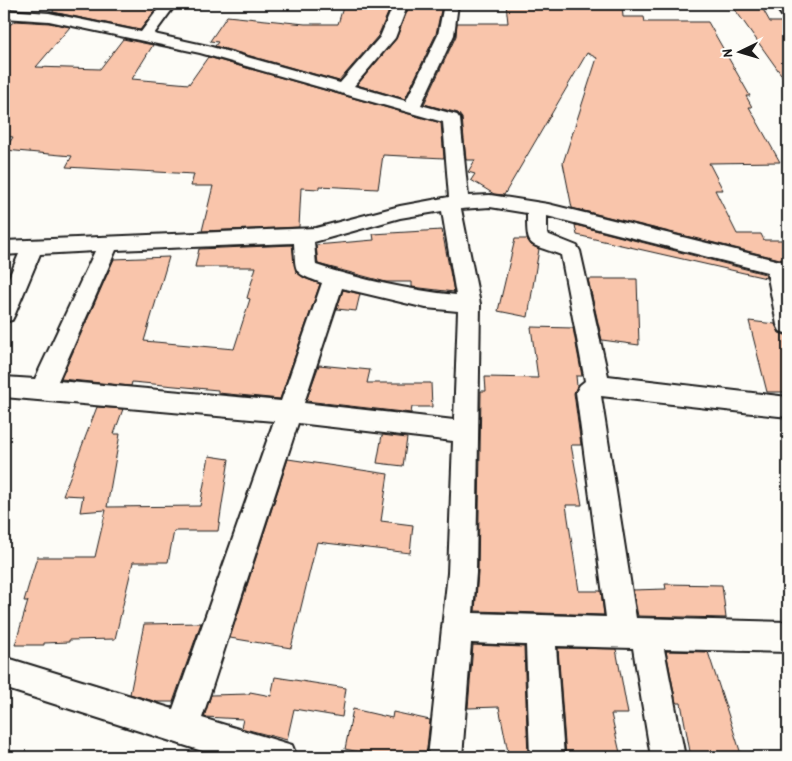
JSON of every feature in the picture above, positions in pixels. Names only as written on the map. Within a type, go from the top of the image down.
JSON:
[{"type":"street","points":[[56,18],[67,4]]},
{"type":"street","points":[[145,37],[169,4]]},
{"type":"street","points":[[343,89],[387,38],[401,4]]},
{"type":"street","points":[[411,108],[446,35],[451,4]]},
{"type":"street","points":[[781,4],[788,14]]},
{"type":"street","points":[[5,14],[56,18],[203,49],[451,119],[455,202],[469,304],[462,573],[445,757]]},
{"type":"street","points":[[4,248],[316,235],[400,212],[455,202],[490,201],[537,208],[782,268],[788,325]]},
{"type":"street","points":[[537,208],[537,238],[570,250],[598,385]]},
{"type":"street","points":[[304,236],[306,269],[334,279],[426,300],[469,304]]},
{"type":"street","points":[[42,389],[109,244]]},
{"type":"street","points":[[4,314],[32,247]]},
{"type":"street","points":[[183,728],[334,279]]},
{"type":"street","points":[[668,757],[635,634],[588,392],[598,385],[788,407]]},
{"type":"street","points":[[4,387],[290,412],[465,432]]},
{"type":"street","points":[[456,628],[788,637]]},
{"type":"street","points":[[540,631],[547,757]]},
{"type":"street","points":[[4,673],[183,728],[263,756]]},
{"type":"building","points":[[54,4],[160,4],[140,30],[53,12]]},
{"type":"building","points":[[344,4],[392,4],[378,36],[339,81],[215,46],[218,42],[210,41],[227,16],[305,24],[338,24]]},
{"type":"building","points":[[410,4],[442,5],[436,34],[405,99],[357,85],[396,39]]},
{"type":"building","points":[[506,4],[622,4],[623,17],[644,17],[645,22],[708,22],[750,96],[746,96],[752,107],[749,107],[780,162],[709,163],[723,190],[715,190],[737,234],[761,234],[764,240],[788,240],[788,261],[572,208],[563,163],[597,58],[587,53],[504,195],[494,194],[471,180],[475,174],[468,172],[475,160],[466,160],[462,118],[458,113],[424,104],[456,36],[457,23],[508,23]]},
{"type":"building","points":[[731,4],[760,4],[770,22],[788,22],[788,84]]},
{"type":"building","points":[[15,21],[49,23],[70,27],[36,67],[100,69],[123,39],[153,45],[132,79],[189,84],[208,57],[441,123],[444,158],[383,155],[378,189],[319,186],[319,189],[301,188],[299,227],[202,231],[213,186],[191,186],[194,174],[66,167],[72,156],[5,150],[13,137],[4,136],[4,29]]},
{"type":"building","points":[[575,225],[765,274],[766,278],[577,235]]},
{"type":"building","points":[[442,230],[454,292],[412,287],[412,282],[386,282],[318,264],[316,245],[374,240],[373,234]]},
{"type":"building","points":[[515,239],[527,239],[531,245],[539,249],[528,317],[498,311]]},
{"type":"building","points":[[292,245],[296,272],[304,278],[320,284],[280,399],[218,393],[218,390],[132,382],[131,386],[61,379],[114,259],[169,257],[144,341],[234,349],[250,299],[247,298],[256,267],[195,267],[199,249]]},
{"type":"building","points":[[588,279],[637,279],[639,345],[602,340]]},
{"type":"building","points":[[343,290],[360,294],[356,311],[337,309]]},
{"type":"building","points":[[749,321],[775,324],[779,333],[788,336],[788,392],[767,392]]},
{"type":"building","points":[[531,327],[573,328],[582,376],[576,376],[577,386],[574,393],[581,445],[571,445],[582,505],[566,505],[579,591],[601,591],[604,615],[475,611],[478,573],[481,391],[486,391],[485,377],[538,378]]},
{"type":"building","points":[[319,365],[370,370],[367,383],[431,383],[432,407],[412,407],[411,413],[306,401]]},
{"type":"building","points":[[97,407],[123,409],[114,434],[120,434],[107,507],[200,506],[209,456],[229,459],[218,531],[174,531],[168,562],[133,562],[115,639],[69,640],[69,642],[44,643],[44,645],[15,645],[28,601],[24,601],[37,557],[95,557],[106,510],[80,512],[83,496],[63,495]]},
{"type":"building","points":[[382,435],[407,438],[403,466],[377,463]]},
{"type":"building","points":[[288,459],[388,474],[381,521],[413,525],[410,553],[317,542],[291,648],[230,638]]},
{"type":"building","points":[[665,584],[722,585],[726,618],[638,616],[633,590],[666,589]]},
{"type":"building","points":[[201,623],[173,702],[157,702],[130,694],[144,624]]},
{"type":"building","points":[[473,645],[524,647],[528,757],[509,757],[499,707],[468,708]]},
{"type":"building","points":[[558,648],[616,649],[628,714],[611,714],[621,757],[566,757]]},
{"type":"building","points":[[666,651],[708,652],[742,757],[691,757],[681,703],[676,703]]},
{"type":"building","points":[[275,677],[346,688],[342,717],[294,709],[287,740],[241,728],[243,719],[204,717],[211,695],[249,694],[250,692],[271,696]]},
{"type":"building","points":[[353,709],[392,718],[393,712],[430,720],[426,757],[383,757],[345,749]]}]
